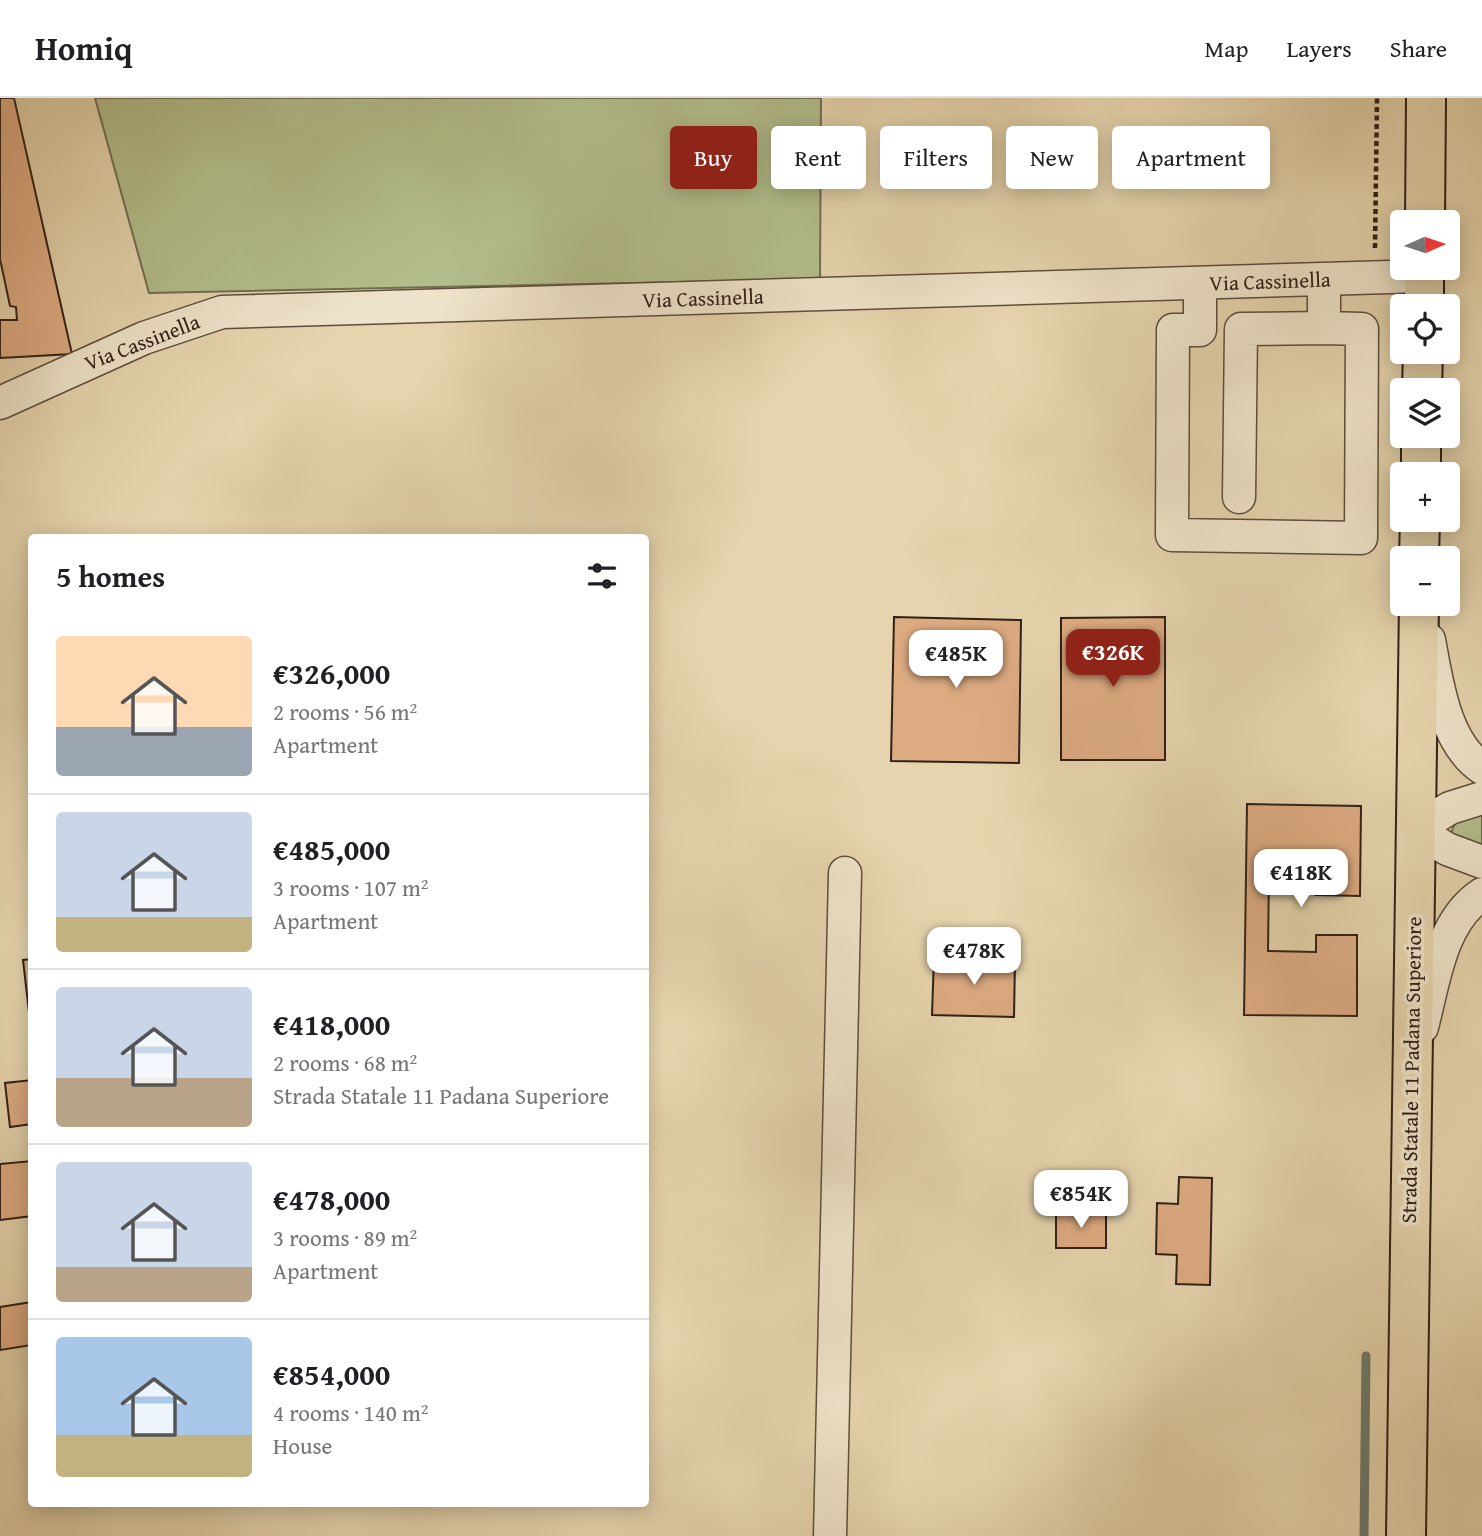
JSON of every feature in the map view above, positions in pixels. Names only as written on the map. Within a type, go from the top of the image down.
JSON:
[{"type":"main road","points":[[1425,210],[1426,98]]},
{"type":"main road","name":"Strada Statale 11 Padana Superiore","points":[[1406,1536],[1410,1069],[1421,616]]},
{"type":"street","name":"Via Cassinella","points":[[0,403],[144,338],[222,312],[1324,279],[1375,278],[1424,283]]},
{"type":"street","points":[[1324,279],[1324,328]]},
{"type":"street","points":[[1200,283],[1200,330]]},
{"type":"street","points":[[1324,328],[1362,329],[1360,538],[1172,535],[1173,330],[1324,328]]},
{"type":"street","points":[[1239,498],[1241,329]]},
{"type":"street","points":[[1423,616],[1447,716],[1462,748],[1482,768]]},
{"type":"street","points":[[1482,798],[1450,808],[1415,829],[1447,849],[1482,862]]},
{"type":"street","points":[[830,1536],[845,873]]},
{"type":"street","points":[[1410,1069],[1452,926],[1462,911],[1482,894]]},
{"type":"path","points":[[1375,278],[1377,98]]},
{"type":"green space","points":[[95,98],[821,98],[821,126],[771,126],[771,189],[820,189],[820,279],[149,293]]},
{"type":"green space","points":[[1482,804],[1482,857],[1451,837],[1457,821]]},
{"type":"building","points":[[0,98],[14,98],[72,354],[0,358],[0,320],[17,320],[16,307],[10,306],[0,259]]},
{"type":"building","points":[[894,617],[1021,620],[1019,763],[891,761]]},
{"type":"building","points":[[1165,617],[1165,760],[1061,760],[1061,618]]},
{"type":"building","points":[[1247,804],[1361,806],[1360,896],[1315,895],[1316,871],[1269,870],[1268,951],[1316,952],[1316,935],[1357,935],[1357,1016],[1244,1015]]},
{"type":"building","points":[[934,957],[1015,960],[1014,1017],[932,1015]]},
{"type":"building","points":[[28,959],[28,1003],[23,960]]},
{"type":"building","points":[[28,1080],[28,1125],[10,1127],[5,1083]]},
{"type":"building","points":[[28,1161],[28,1216],[0,1220],[0,1164]]},
{"type":"building","points":[[1179,1177],[1212,1178],[1210,1285],[1176,1284],[1177,1255],[1156,1254],[1157,1203],[1178,1204]]},
{"type":"building","points":[[1056,1212],[1106,1212],[1106,1248],[1056,1248]]},
{"type":"building","points":[[28,1303],[28,1346],[0,1350],[0,1307]]},
{"type":"waterway","points":[[1364,1536],[1366,1356]]}]
